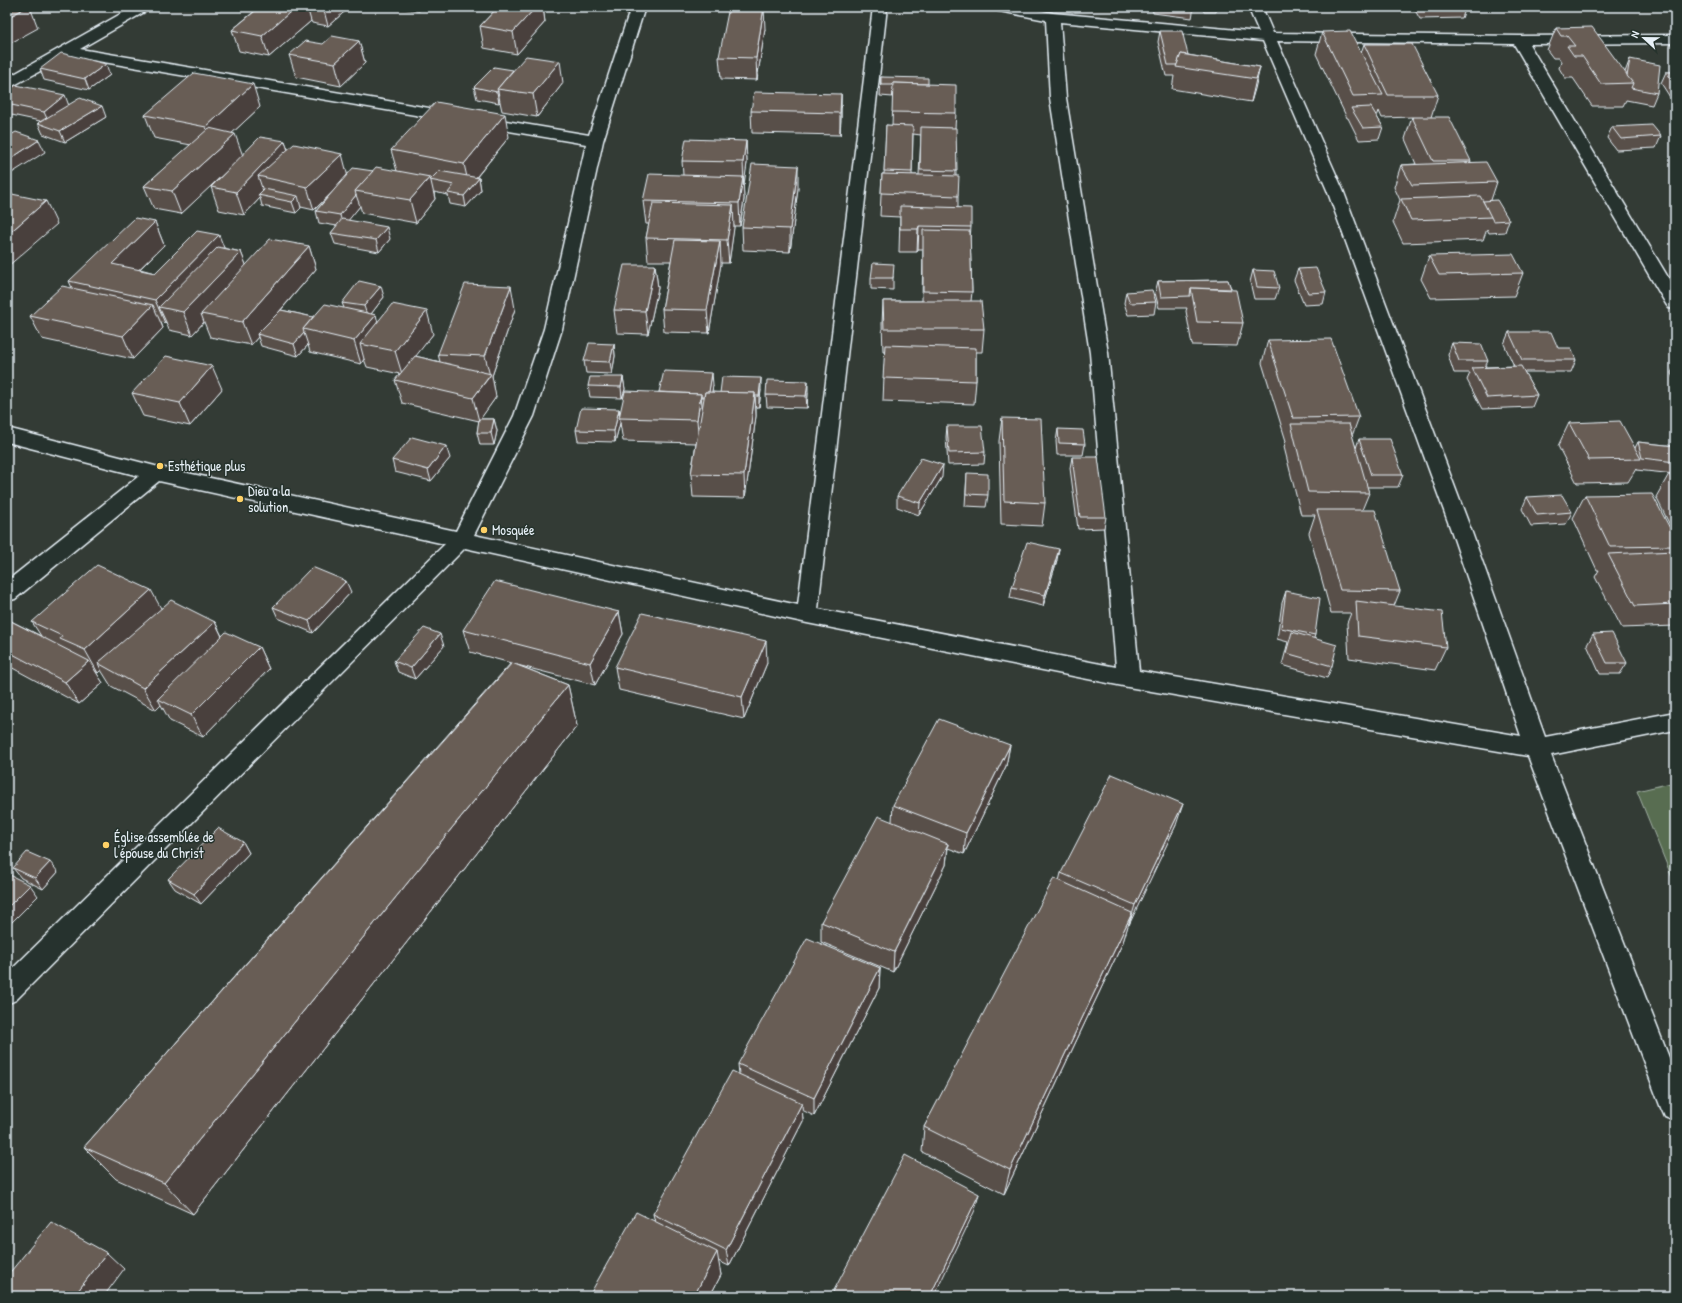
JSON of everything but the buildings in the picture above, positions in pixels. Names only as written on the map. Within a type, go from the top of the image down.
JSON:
[{"type":"street","points":[[7,84],[142,7]]},
{"type":"street","points":[[7,992],[462,539],[526,408],[553,329],[595,141],[638,7]]},
{"type":"street","points":[[807,615],[880,7]]},
{"type":"street","points":[[999,7],[1053,17],[1268,36],[1519,40],[1675,39]]},
{"type":"street","points":[[1255,7],[1335,190],[1461,530],[1537,748],[1675,1108]]},
{"type":"street","points":[[1053,17],[1058,98],[1099,353],[1128,678]]},
{"type":"street","points":[[1519,40],[1675,304]]},
{"type":"street","points":[[66,51],[595,141]]},
{"type":"street","points":[[7,435],[155,473],[807,615],[1128,678],[1537,748],[1675,721]]},
{"type":"street","points":[[7,593],[155,473]]},
{"type":"green space","points":[[1675,782],[1675,885],[1637,791]]},
{"type":"place","name":"Esthétique plus","points":[[160,466]]},
{"type":"place","name":"Dieu a la solution","points":[[240,499]]},
{"type":"place","name":"Mosquée","points":[[484,530]]},
{"type":"place","name":"Église assemblée de l'épouse du Christ","points":[[106,845]]}]
